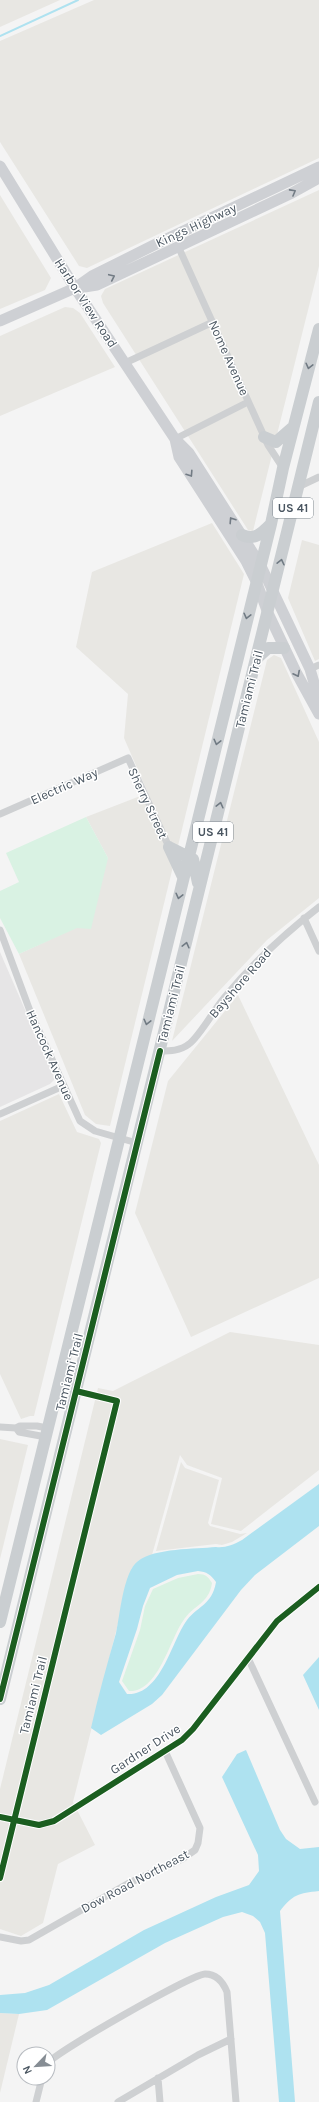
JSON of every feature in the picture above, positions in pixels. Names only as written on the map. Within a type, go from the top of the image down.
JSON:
[{"type":"main road","name":"Harbor View Road","points":[[0,166],[75,288],[175,439],[189,453],[260,564],[273,593],[314,667],[319,700]]},
{"type":"main road","name":"Kings Highway","points":[[0,321],[75,288],[92,276],[154,244],[319,167]]},
{"type":"main road","name":"Kings Highway","points":[[75,288],[98,284],[269,204],[319,178]]},
{"type":"main road","points":[[264,193],[269,204]]},
{"type":"main road","name":"Tamiami Trail","points":[[0,1618],[4,1587],[57,1391],[188,855],[271,524],[293,427],[319,329]]},
{"type":"main road","name":"Tamiami Trail","points":[[0,1699],[319,402]]},
{"type":"main road","points":[[264,437],[276,442],[293,427]]},
{"type":"main road","name":"Harbor View Road","points":[[175,439],[179,457],[256,581],[268,613],[284,648],[319,714]]},
{"type":"main road","points":[[242,535],[248,538],[255,537],[271,524]]},
{"type":"main road","points":[[257,658],[268,648],[284,648]]},
{"type":"main road","points":[[198,818],[200,837],[203,846],[208,852]]},
{"type":"main road","points":[[169,847],[188,855],[193,859],[196,865],[199,890]]},
{"type":"main road","points":[[169,847],[183,877]]},
{"type":"main road","points":[[67,1349],[70,1373],[76,1392]]},
{"type":"main road","points":[[57,1391],[64,1403],[67,1426]]},
{"type":"street","name":"Nome Avenue","points":[[178,246],[264,437],[283,468]]},
{"type":"street","points":[[125,363],[213,322]]},
{"type":"street","points":[[175,439],[248,402]]},
{"type":"street","points":[[298,487],[319,477]]},
{"type":"street","name":"Electric Way","points":[[0,814],[128,758]]},
{"type":"street","name":"Sherry Street","points":[[128,758],[169,847]]},
{"type":"street","name":"Bayshore Road","points":[[160,1051],[176,1050],[190,1043],[239,980],[277,941],[319,907]]},
{"type":"street","points":[[304,918],[319,951]]},
{"type":"street","name":"Hancock Avenue","points":[[0,930],[22,990],[63,1086],[80,1121],[95,1131],[137,1143]]},
{"type":"street","points":[[0,1114],[63,1086]]},
{"type":"street","name":"Tamiami Trail","points":[[0,1878],[117,1401],[76,1392]]},
{"type":"street","points":[[0,1427],[16,1428],[20,1426],[46,1433]]},
{"type":"street","name":"Gardner Drive","points":[[0,1817],[39,1825],[54,1821],[165,1751],[193,1729],[277,1621],[319,1587]]},
{"type":"street","points":[[248,1658],[315,1802]]},
{"type":"street","name":"Dow Road Northeast","points":[[0,1937],[21,1941],[29,1940],[100,1898],[182,1859],[194,1850],[198,1843],[200,1828],[165,1751]]},
{"type":"street","points":[[56,2058],[162,1993],[204,1974],[219,1978],[224,1984],[227,1992],[236,2102]]},
{"type":"street","points":[[118,2102],[231,2038]]},
{"type":"street","points":[[158,2078],[160,2102]]},
{"type":"street","points":[[36,2102],[40,2086]]},
{"type":"shaded area","points":[[0,0],[60,0],[0,27]]},
{"type":"shaded area","points":[[94,0],[319,0],[319,158],[87,268],[79,266],[0,142],[0,41]]},
{"type":"shaded area","points":[[319,190],[319,266],[253,531],[248,530],[103,303],[101,296],[105,289]]},
{"type":"shaded area","points":[[0,195],[51,278],[45,290],[0,309]]},
{"type":"shaded area","points":[[65,307],[73,308],[80,313],[115,367],[0,416],[0,336]]},
{"type":"shaded area","points":[[212,523],[244,574],[110,1126],[96,1124],[85,1115],[19,954],[77,927],[108,858],[86,817],[148,793],[124,738],[128,694],[76,647],[92,572]]},
{"type":"shaded area","points":[[302,540],[319,545],[319,659],[315,661],[288,598]]},
{"type":"shaded area","points":[[274,655],[281,658],[319,742],[319,898],[267,940],[172,1041],[267,660]]},
{"type":"shaded area","points":[[0,952],[55,1079],[50,1084],[0,1107]]},
{"type":"shaded area","points":[[238,995],[319,1165],[319,1278],[191,1337],[135,1213],[168,1081]]},
{"type":"shaded area","points":[[59,1094],[77,1132],[99,1139],[101,1143],[34,1416],[21,1419],[0,1374],[0,1121]]},
{"type":"shaded area","points":[[230,1332],[319,1345],[319,1470],[241,1531],[211,1524],[222,1478],[187,1465],[180,1455],[152,1555],[138,1561],[132,1568],[73,1802],[95,1845],[58,1864],[43,1923],[21,1936],[0,1929],[0,1789],[98,1388],[113,1391]]},
{"type":"shaded area","points":[[0,1439],[28,1445],[0,1559]]},
{"type":"shaded area","points":[[181,1462],[185,1468],[219,1480],[208,1523],[210,1526],[240,1534],[247,1533],[232,1542],[222,1545],[216,1544],[156,1551]]},
{"type":"shaded area","points":[[0,2013],[19,2014],[0,2093]]},
{"type":"green space","points":[[86,817],[108,858],[91,929],[77,928],[19,954],[0,918],[0,891],[19,882],[6,853]]},
{"type":"green space","points":[[198,1574],[206,1576],[212,1583],[208,1596],[191,1611],[183,1621],[162,1664],[148,1683],[139,1689],[129,1691],[122,1681],[140,1630],[145,1606],[153,1589],[178,1578]]},
{"type":"water","points":[[319,1484],[319,1526],[255,1575],[241,1590],[162,1695],[152,1704],[101,1735],[91,1728],[116,1633],[123,1595],[129,1574],[133,1567],[138,1561],[145,1557],[165,1551],[226,1547],[242,1540]],"holes":[[[198,1571],[208,1574],[216,1582],[211,1596],[189,1617],[156,1678],[148,1687],[138,1692],[127,1694],[119,1682],[150,1588],[177,1575]]]},
{"type":"water","points":[[319,1657],[319,1710],[303,1675]]},
{"type":"water","points":[[246,1750],[280,1830],[286,1839],[300,1849],[319,1847],[319,1891],[301,1894],[292,1898],[280,1911],[295,2102],[279,2102],[265,1933],[260,1922],[253,1916],[242,1912],[223,1917],[165,1943],[47,2010],[19,2014],[0,2013],[0,1995],[25,1993],[49,1985],[144,1930],[216,1897],[249,1885],[259,1871],[258,1855],[222,1777],[237,1754]]},
{"type":"waterway","points":[[0,36],[78,0]]},
{"type":"cycle path","points":[[0,1699],[160,1051]]},
{"type":"cycle path","points":[[0,1878],[117,1401],[76,1391]]},
{"type":"cycle path","points":[[0,1817],[39,1825],[54,1821],[182,1740],[193,1729],[277,1621],[319,1587]]}]
